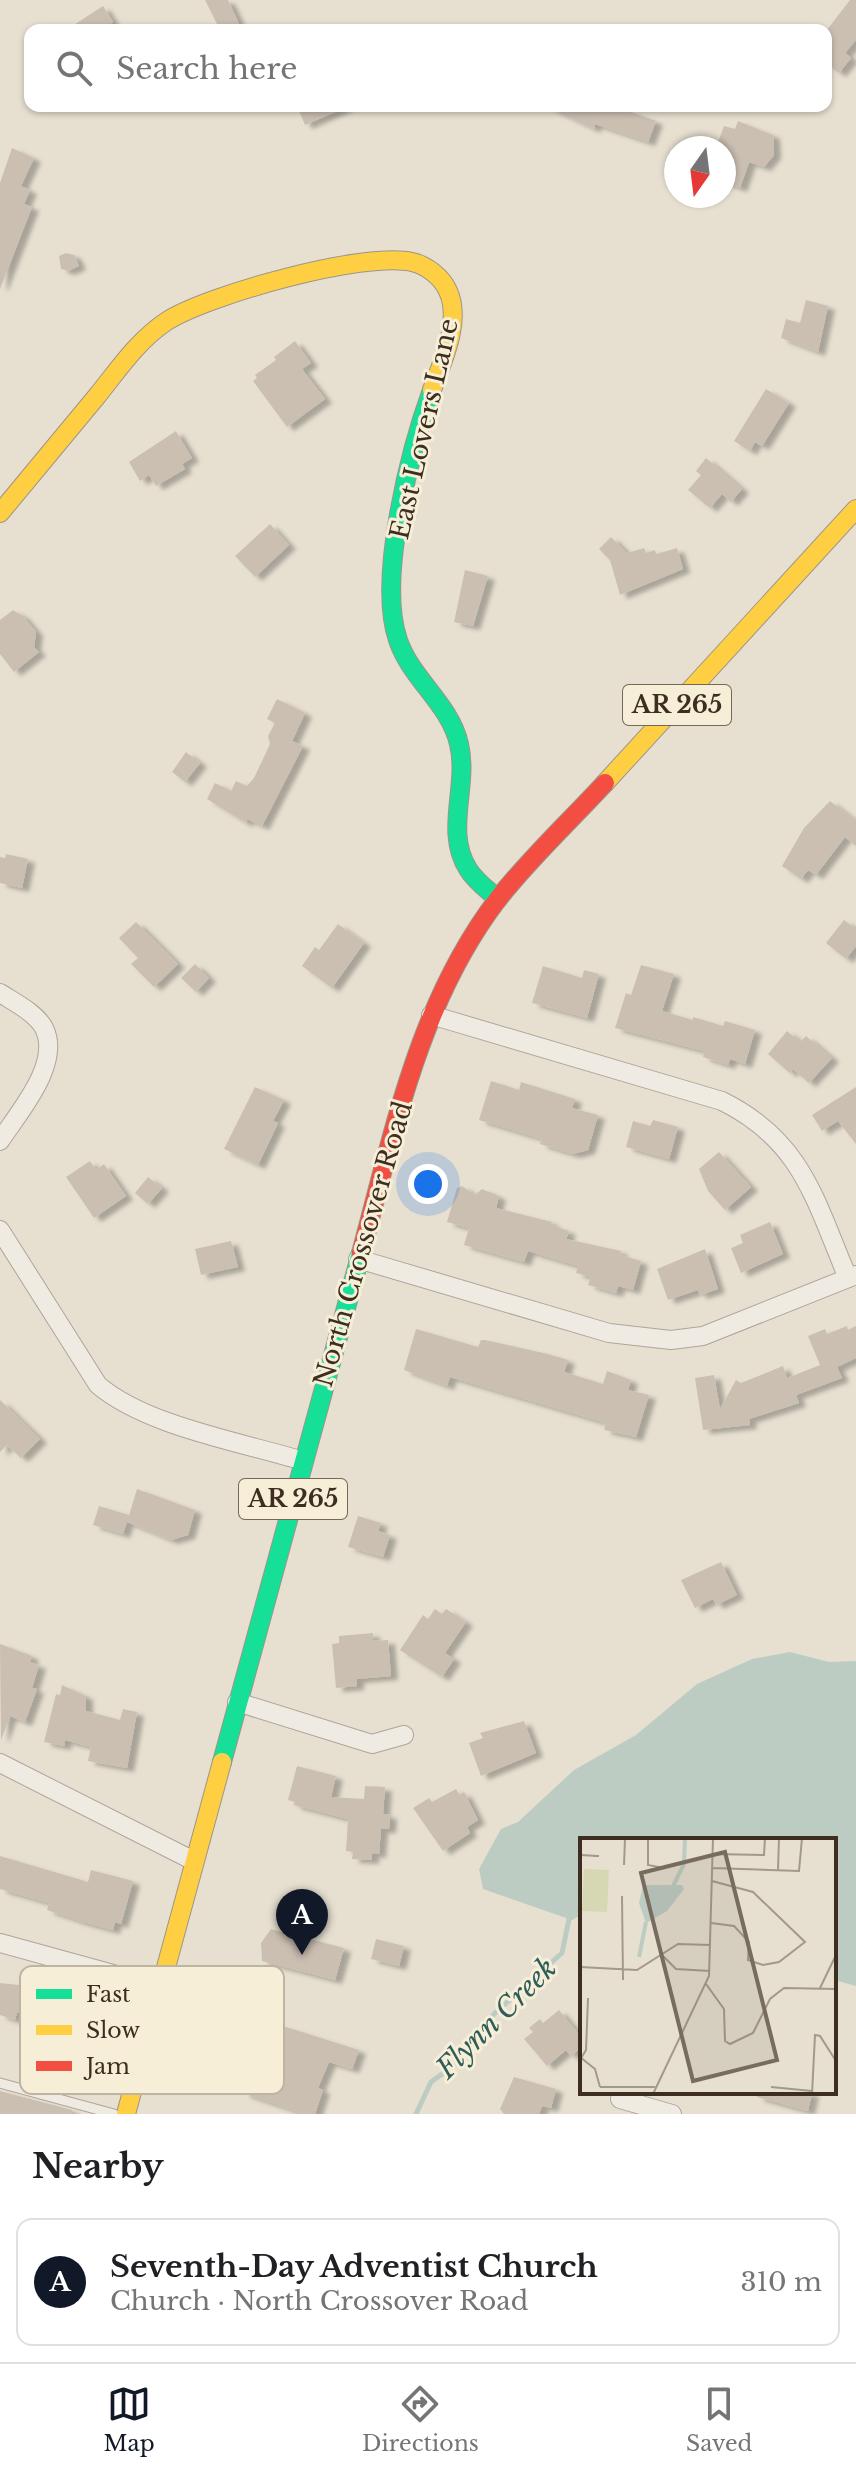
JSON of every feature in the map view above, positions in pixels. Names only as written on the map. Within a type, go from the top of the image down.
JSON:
[{"type":"main road","name":"East Lovers Lane","points":[[0,513],[133,351],[167,321],[199,304],[367,260],[409,261],[431,269],[449,292],[452,319],[422,420],[390,579],[390,612],[398,640],[416,675],[459,739],[462,770],[456,842],[468,870],[498,899]]},
{"type":"main road","name":"North Crossover Road","points":[[166,1966],[358,1259],[431,1015],[453,970],[498,899],[856,509]]},
{"type":"main road","name":"North Crossover Road","points":[[126,2114],[131,2094]]},
{"type":"street","points":[[0,993],[43,1028],[48,1046],[36,1084],[0,1141]]},
{"type":"street","points":[[358,1259],[609,1333],[671,1340],[703,1336],[852,1276],[801,1170],[785,1145],[747,1113],[722,1101],[431,1015]]},
{"type":"street","points":[[0,1230],[98,1385],[116,1400],[142,1413],[303,1461]]},
{"type":"street","points":[[237,1702],[372,1744],[404,1735]]},
{"type":"street","points":[[0,1763],[194,1861]]},
{"type":"street","points":[[0,1943],[84,1966]]},
{"type":"street","points":[[620,2099],[672,2114]]},
{"type":"lane","points":[[0,2083],[20,2088]]},
{"type":"lane","points":[[40,2094],[114,2114]]},
{"type":"shaded area","points":[[790,1652],[829,1662],[856,1661],[856,1986],[836,1981],[836,1838],[580,1838],[580,1916],[569,1919],[483,1889],[479,1869],[501,1829],[518,1822],[574,1770],[636,1735],[697,1684],[752,1659]]},
{"type":"building","points":[[205,0],[228,0],[239,24],[217,24]]},
{"type":"building","points":[[850,0],[856,0],[856,40],[845,53],[851,58],[839,73],[832,68],[831,24]]},
{"type":"building","points":[[103,6],[113,22],[110,24],[75,24]]},
{"type":"building","points":[[300,112],[335,112],[305,125]]},
{"type":"building","points":[[559,112],[631,112],[656,121],[648,142],[595,124],[594,129]]},
{"type":"building","points":[[738,121],[773,135],[774,155],[764,167],[749,162],[740,188],[736,186],[736,136],[720,136],[724,126],[735,129]]},
{"type":"building","points":[[12,148],[34,158],[21,186],[30,190],[24,204],[32,207],[0,289],[0,183]]},
{"type":"building","points":[[66,253],[74,255],[79,266],[68,271],[61,269],[59,256]]},
{"type":"building","points":[[806,300],[828,306],[818,352],[781,338],[786,319],[800,323]]},
{"type":"building","points":[[295,341],[311,363],[302,369],[325,399],[287,427],[253,381],[257,378],[255,375]]},
{"type":"building","points":[[766,389],[789,403],[762,446],[755,442],[750,451],[734,441]]},
{"type":"building","points":[[176,431],[192,458],[182,464],[185,469],[156,486],[149,475],[140,481],[129,462]]},
{"type":"building","points":[[706,458],[742,489],[731,502],[722,494],[710,508],[688,490],[701,475],[696,471]]},
{"type":"building","points":[[270,524],[289,545],[255,577],[235,556]]},
{"type":"building","points":[[611,537],[627,553],[644,548],[646,553],[655,550],[656,554],[677,548],[683,569],[620,595],[610,560],[599,549]]},
{"type":"building","points":[[465,570],[488,576],[473,626],[454,622]]},
{"type":"building","points":[[13,610],[23,616],[36,632],[34,647],[39,652],[14,672],[0,654],[0,620]]},
{"type":"building","points":[[277,699],[305,713],[292,741],[303,746],[262,826],[247,819],[246,823],[207,799],[215,783],[231,791],[236,781],[247,786],[254,778],[270,744],[268,736],[275,723],[267,719]]},
{"type":"building","points":[[186,752],[200,763],[185,782],[172,772]]},
{"type":"building","points":[[830,801],[856,821],[856,846],[845,837],[816,875],[808,870],[801,879],[782,866],[804,828]]},
{"type":"building","points":[[6,854],[28,859],[22,888],[0,883],[0,857],[5,858]]},
{"type":"building","points":[[844,920],[856,929],[856,946],[846,959],[826,943]]},
{"type":"building","points":[[136,922],[178,964],[154,987],[131,964],[138,958],[119,938]]},
{"type":"building","points":[[338,924],[364,943],[332,988],[302,966],[315,947],[319,950]]},
{"type":"building","points":[[195,964],[209,978],[196,992],[181,978]]},
{"type":"building","points":[[641,965],[674,974],[662,1011],[723,1026],[725,1021],[755,1030],[745,1064],[730,1059],[728,1065],[703,1057],[704,1051],[615,1028],[626,993],[631,995]]},
{"type":"building","points":[[543,966],[582,978],[584,970],[599,974],[587,1018],[532,1003]]},
{"type":"building","points":[[787,1031],[800,1042],[806,1036],[832,1058],[809,1083],[793,1069],[790,1073],[768,1054]]},
{"type":"building","points":[[491,1081],[519,1090],[521,1082],[575,1099],[572,1108],[598,1115],[588,1150],[573,1154],[540,1144],[542,1139],[479,1120]]},
{"type":"building","points":[[255,1087],[284,1100],[273,1121],[278,1123],[258,1165],[224,1149]]},
{"type":"building","points":[[856,1087],[856,1144],[838,1121],[822,1131],[812,1115]]},
{"type":"building","points":[[653,1120],[678,1127],[669,1159],[626,1147],[633,1121],[650,1126]]},
{"type":"building","points":[[719,1152],[751,1187],[725,1210],[708,1191],[699,1169]]},
{"type":"building","points":[[90,1161],[96,1170],[104,1164],[126,1196],[94,1218],[66,1177]]},
{"type":"building","points":[[148,1177],[162,1188],[148,1204],[135,1193]]},
{"type":"building","points":[[462,1186],[475,1195],[482,1189],[499,1196],[496,1208],[552,1222],[551,1225],[569,1231],[566,1239],[621,1251],[620,1255],[641,1261],[633,1290],[618,1286],[616,1293],[588,1285],[591,1277],[576,1273],[578,1266],[528,1251],[524,1262],[464,1245],[469,1228],[447,1222],[457,1188]]},
{"type":"building","points":[[770,1222],[783,1254],[741,1273],[731,1248],[743,1243],[740,1235]]},
{"type":"building","points":[[231,1241],[238,1267],[201,1275],[195,1249]]},
{"type":"building","points":[[705,1249],[718,1289],[700,1295],[698,1290],[668,1300],[657,1269]]},
{"type":"building","points":[[847,1326],[848,1330],[856,1326],[856,1358],[837,1367],[842,1378],[796,1395],[799,1403],[749,1419],[750,1425],[703,1430],[695,1378],[714,1375],[720,1409],[736,1380],[741,1383],[783,1366],[787,1378],[820,1365],[808,1336],[825,1329],[827,1334]]},
{"type":"building","points":[[416,1329],[478,1347],[481,1340],[485,1340],[548,1354],[568,1360],[564,1372],[603,1384],[607,1371],[631,1380],[628,1390],[649,1395],[636,1437],[604,1430],[606,1423],[450,1377],[447,1386],[404,1370]]},
{"type":"building","points":[[0,1400],[40,1439],[21,1458],[7,1445],[0,1452]]},
{"type":"building","points":[[137,1489],[195,1510],[188,1535],[171,1540],[127,1522]]},
{"type":"building","points":[[99,1506],[129,1515],[123,1534],[93,1525]]},
{"type":"building","points":[[358,1516],[381,1523],[378,1531],[390,1535],[383,1557],[348,1547]]},
{"type":"building","points":[[721,1562],[737,1595],[716,1605],[713,1599],[695,1608],[681,1580]]},
{"type":"building","points":[[435,1609],[442,1614],[446,1609],[466,1622],[445,1653],[454,1659],[442,1677],[400,1650],[423,1615],[428,1619]]},
{"type":"building","points":[[373,1633],[373,1641],[388,1640],[391,1676],[357,1679],[357,1686],[336,1688],[332,1644],[339,1643],[339,1636]]},
{"type":"building","points":[[0,1644],[32,1656],[30,1662],[39,1665],[32,1688],[37,1689],[25,1722],[10,1716],[1,1740]]},
{"type":"building","points":[[62,1685],[86,1696],[86,1711],[120,1720],[123,1709],[137,1712],[127,1768],[88,1761],[91,1747],[65,1740],[64,1746],[44,1742],[56,1694],[60,1695]]},
{"type":"building","points":[[524,1721],[536,1753],[481,1776],[469,1743],[483,1738],[480,1733]]},
{"type":"building","points":[[297,1766],[336,1776],[331,1797],[364,1799],[365,1786],[385,1787],[383,1814],[390,1815],[389,1829],[381,1829],[379,1854],[372,1853],[372,1860],[352,1859],[353,1852],[346,1851],[348,1819],[294,1805],[295,1802],[288,1800]]},
{"type":"building","points":[[456,1789],[460,1795],[464,1792],[478,1820],[467,1827],[470,1833],[443,1851],[413,1808],[429,1798],[432,1802]]},
{"type":"building","points":[[0,1856],[88,1882],[91,1870],[133,1881],[121,1924],[115,1922],[113,1930],[83,1922],[47,1910],[49,1903],[0,1889]]},
{"type":"building","points":[[271,1929],[344,1948],[335,1980],[262,1961],[261,1943]]},
{"type":"building","points":[[376,1939],[404,1946],[399,1966],[371,1959]]},
{"type":"building","points":[[20,1980],[20,2013],[17,2012],[15,2020],[0,2015],[0,1983],[19,1985]]},
{"type":"building","points":[[559,2010],[580,2036],[580,2049],[571,2056],[566,2050],[547,2066],[524,2039],[533,2032],[529,2028],[540,2019],[543,2023]]},
{"type":"building","points":[[284,2026],[359,2050],[352,2069],[329,2062],[318,2088],[323,2090],[315,2114],[304,2114],[246,2094],[284,2094]]},
{"type":"building","points":[[514,2077],[556,2089],[551,2108],[542,2106],[539,2114],[504,2114],[500,2109]]},
{"type":"building","points":[[0,2091],[72,2110],[72,2114],[0,2114]]},
{"type":"building","points":[[758,2094],[812,2094],[808,2111],[757,2097]]},
{"type":"waterway","name":"Flynn Creek","points":[[416,2114],[431,2082],[456,2064],[494,2014],[562,1953],[569,1919],[580,1912]]},
{"type":"traffic: fast","points":[[432,390],[414,446],[399,515],[391,584],[393,614],[404,654],[448,716],[459,744],[461,776],[457,824],[461,854],[474,877],[498,899]]},
{"type":"traffic: fast","points":[[222,1762],[361,1253]]},
{"type":"traffic: slow","points":[[0,513],[147,337],[167,321],[187,311],[250,288],[359,263],[389,260],[423,266],[438,276],[445,286],[453,315],[449,341],[432,390]]},
{"type":"traffic: slow","points":[[605,783],[856,509]]},
{"type":"traffic: slow","points":[[166,1966],[222,1762]]},
{"type":"traffic: slow","points":[[126,2114],[131,2094]]},
{"type":"traffic: jam","points":[[361,1253],[412,1069],[448,981],[498,899],[605,783]]},
{"type":"place","name":"Seventh-Day Adventist Church","points":[[302,1955]]}]
